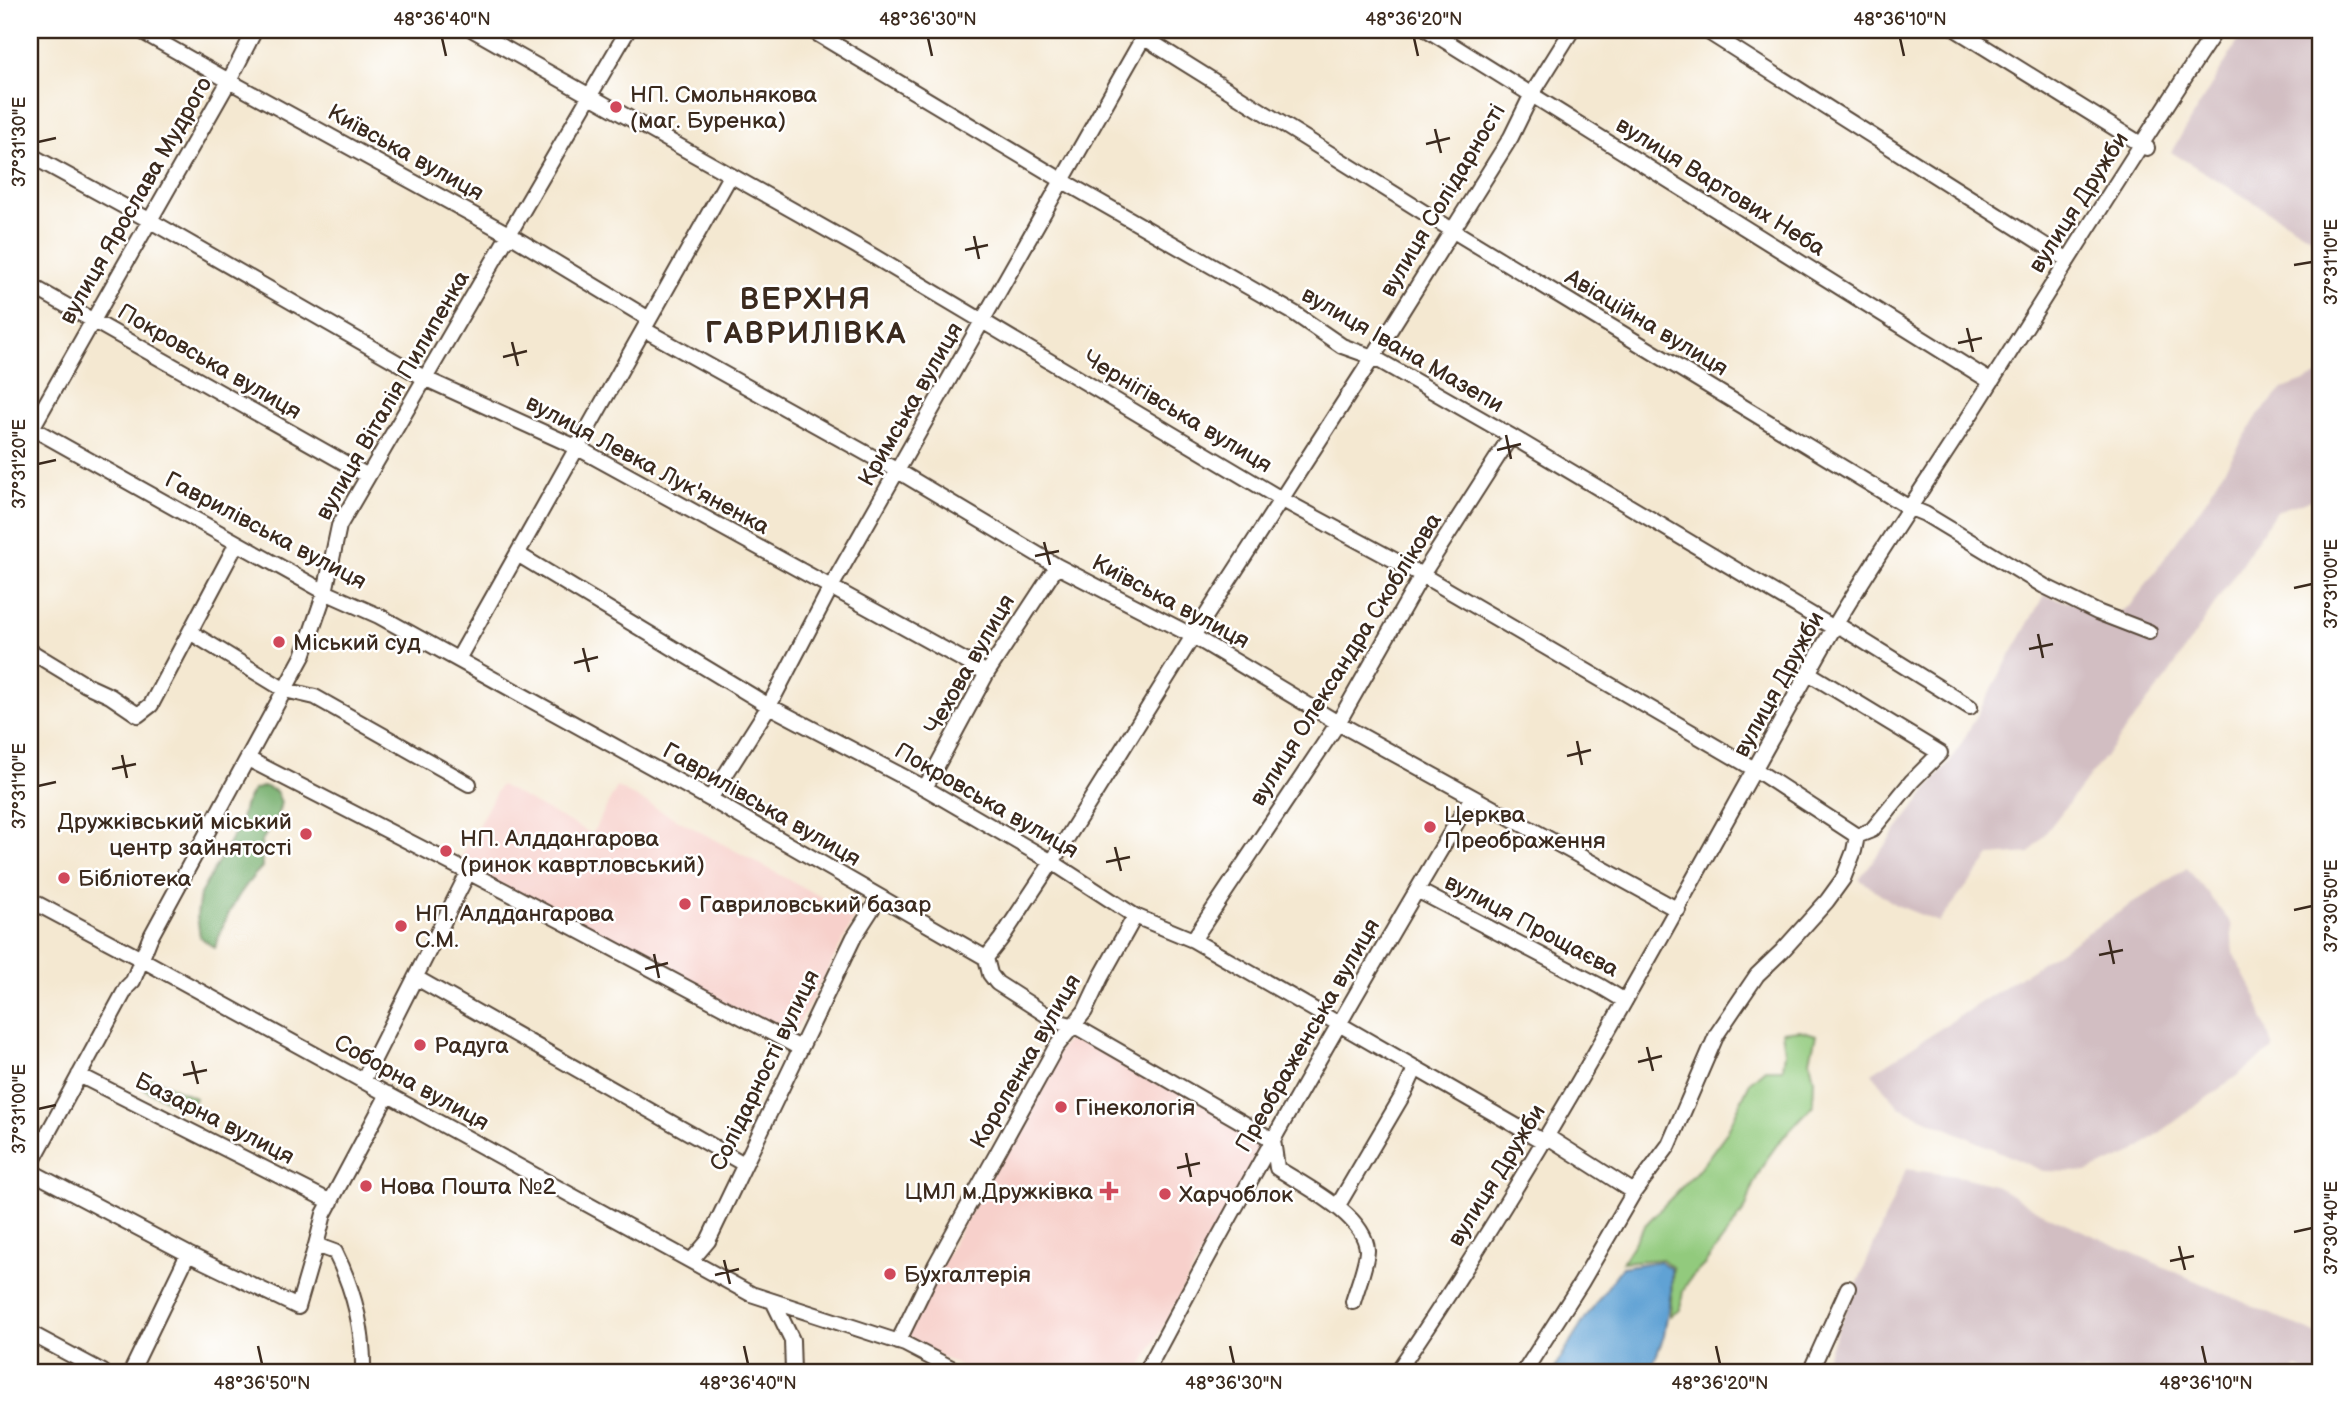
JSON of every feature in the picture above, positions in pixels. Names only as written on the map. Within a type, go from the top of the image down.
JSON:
[{"type":"street","name":"Київська вулиця","points":[[139,30],[510,235],[647,324],[1057,566],[1193,636],[1338,723],[1678,910]]},
{"type":"street","name":"вулиця Ярослава Мудрого","points":[[31,427],[256,30]]},
{"type":"street","name":"Чернігівська вулиця","points":[[473,30],[858,247],[1281,499],[1422,575],[1756,770],[1857,836]]},
{"type":"street","name":"вулиця Віталія Пилипенка","points":[[30,1168],[127,987],[133,981],[150,938],[303,656],[325,593],[339,526],[628,30]]},
{"type":"street","name":"вулиця Івана Мазепи","points":[[811,30],[1063,181],[1294,313],[1342,346],[1373,358],[1511,436],[1834,628],[1841,627],[1970,707]]},
{"type":"street","name":"вулиця Вартових Неба","points":[[1428,30],[1990,381]]},
{"type":"street","name":"вулиця Солідарності","points":[[986,958],[1052,862],[1193,636],[1373,358],[1511,137],[1532,94],[1572,30]]},
{"type":"street","points":[[1705,30],[2068,260]]},
{"type":"street","points":[[1957,30],[2144,147]]},
{"type":"street","points":[[2193,30],[2213,35]]},
{"type":"street","name":"Кримська вулиця","points":[[710,799],[769,706],[831,587],[1063,181],[1141,32]]},
{"type":"street","name":"Авіаційна вулиця","points":[[1141,32],[1452,230],[1908,508],[1925,514],[2044,586],[2097,612],[2149,632]]},
{"type":"street","name":"вулиця Дружби","points":[[1399,1372],[1546,1140],[1678,910],[1834,628],[1908,508],[2144,147],[2213,35]]},
{"type":"street","name":"вулиця Левка Лук'яненка","points":[[30,155],[426,379],[578,448],[987,673]]},
{"type":"street","points":[[458,659],[519,555],[730,176]]},
{"type":"street","name":"Покровська вулиця","points":[[30,285],[369,477]]},
{"type":"street","name":"Гаврилівська вулиця","points":[[31,427],[325,593],[379,616],[710,799],[986,958]]},
{"type":"street","name":"вулиця Олександра Скоблікова","points":[[1193,940],[1338,723],[1422,575],[1511,436]]},
{"type":"street","points":[[30,651],[138,715],[151,705],[237,543]]},
{"type":"street","name":"Покровська вулиця","points":[[519,555],[769,706],[925,788],[1052,862],[1135,916],[1193,940],[1337,1025],[1546,1140],[1634,1192]]},
{"type":"street","name":"Чехова вулиця","points":[[925,788],[987,673],[1057,566]]},
{"type":"street","points":[[190,632],[285,690],[315,697],[469,784]]},
{"type":"street","points":[[1524,1372],[1587,1273],[1634,1192],[1670,1145],[1717,1034],[1757,975],[1827,901],[1843,879],[1857,836],[1872,830],[1912,781],[1940,753],[1810,674]]},
{"type":"street","points":[[248,759],[800,1048]]},
{"type":"street","name":"Преображенська вулиця","points":[[1146,1372],[1214,1244],[1337,1025],[1472,797]]},
{"type":"street","points":[[390,1024],[401,1019],[470,874]]},
{"type":"street","points":[[363,1081],[390,1024],[470,874]]},
{"type":"street","name":"вулиця Прощаєва","points":[[1417,890],[1625,1001]]},
{"type":"street","name":"Солідарності вулиця","points":[[691,1261],[708,1241],[854,937],[879,898]]},
{"type":"street","name":"Соборна вулиця","points":[[30,900],[141,958],[751,1294],[898,1342],[959,1372]]},
{"type":"street","name":"Короленка вулиця","points":[[898,1342],[936,1264],[1056,1046],[1085,1012],[1135,916]]},
{"type":"street","points":[[986,958],[990,974],[997,983],[1056,1021],[1075,1026],[1273,1140],[1277,1168],[1337,1207],[1364,1234],[1367,1251],[1353,1302]]},
{"type":"street","points":[[421,980],[744,1164]]},
{"type":"street","points":[[1337,1207],[1404,1093],[1415,1069]]},
{"type":"street","name":"Базарна вулиця","points":[[79,1075],[328,1208]]},
{"type":"street","points":[[30,1168],[188,1254],[298,1307],[328,1208],[388,1094]]},
{"type":"street","points":[[316,1245],[335,1252],[346,1273],[355,1299],[363,1372]]},
{"type":"street","points":[[131,1372],[188,1254]]},
{"type":"street","points":[[1810,1372],[1848,1288]]},
{"type":"street","points":[[773,1301],[792,1340],[793,1372]]},
{"type":"street","points":[[30,1333],[103,1372]]},
{"type":"shaded area","points":[[2245,30],[2320,30],[2320,243],[2171,152]]},
{"type":"shaded area","points":[[2320,375],[2320,497],[2276,511],[2169,674],[2030,853],[1990,856],[1939,922],[1896,905],[1859,879],[1956,753],[2044,595],[2110,613],[2120,612],[2131,605],[2200,509],[2258,415],[2283,389]]},
{"type":"shaded area","name":"Гавриловський базар","points":[[500,785],[592,834],[617,787],[856,916],[790,1041],[458,863]]},
{"type":"shaded area","points":[[2187,868],[2231,923],[2233,953],[2257,998],[2273,1049],[2131,1154],[2087,1172],[2043,1171],[1899,1107],[1872,1073]]},
{"type":"shaded area","name":"ЦМЛ м.Дружківка","points":[[1076,1031],[1266,1141],[1208,1242],[1139,1372],[971,1372],[905,1338],[940,1267],[1060,1048]]},
{"type":"shaded area","points":[[1906,1169],[1963,1177],[1997,1186],[2040,1212],[2320,1336],[2320,1372],[2296,1368],[2293,1372],[1820,1372]]},
{"type":"green space","points":[[264,786],[276,791],[281,802],[278,814],[261,842],[262,867],[234,904],[215,948],[200,937],[197,916],[200,894],[240,824],[244,806],[253,790]]},
{"type":"green space","points":[[1800,1030],[1816,1035],[1810,1060],[1814,1080],[1813,1105],[1764,1163],[1746,1208],[1704,1265],[1690,1279],[1683,1290],[1680,1310],[1670,1316],[1673,1268],[1662,1259],[1622,1262],[1645,1225],[1701,1167],[1727,1132],[1750,1082],[1765,1069],[1783,1069],[1785,1051],[1782,1032]]},
{"type":"green space","points":[[150,1077],[195,1098],[189,1111],[144,1089]]},
{"type":"water","points":[[1660,1261],[1671,1269],[1671,1291],[1664,1336],[1650,1372],[1554,1372],[1586,1317],[1622,1267]]},
{"type":"place","name":"НП. Смольнякова (маг. Буренка)","points":[[616,107]]},
{"type":"place","name":"Міський суд","points":[[279,642]]},
{"type":"place","name":"Церква Преображення","points":[[1430,827]]},
{"type":"place","name":"Дружківський міський центр зайнятості","points":[[306,834]]},
{"type":"place","name":"НП. Алддангарова (ринок кавртловський)","points":[[446,851]]},
{"type":"place","name":"Бібліотека","points":[[64,878]]},
{"type":"place","name":"Гавриловський базар","points":[[685,904]]},
{"type":"place","name":"НП. Алддангарова С.М.","points":[[401,926]]},
{"type":"place","name":"Радуга","points":[[420,1045]]},
{"type":"place","name":"Гінекологія","points":[[1061,1107]]},
{"type":"place","name":"Нова Пошта №2","points":[[366,1186]]},
{"type":"place","name":"ЦМЛ м.Дружківка","points":[[1109,1191]]},
{"type":"place","name":"Харчоблок","points":[[1165,1194]]},
{"type":"place","name":"Бухгалтерія","points":[[890,1274]]},
{"type":"district","name":"ВЕРХНЯ ГАВРИЛІВКА","points":[[806,316]]}]
